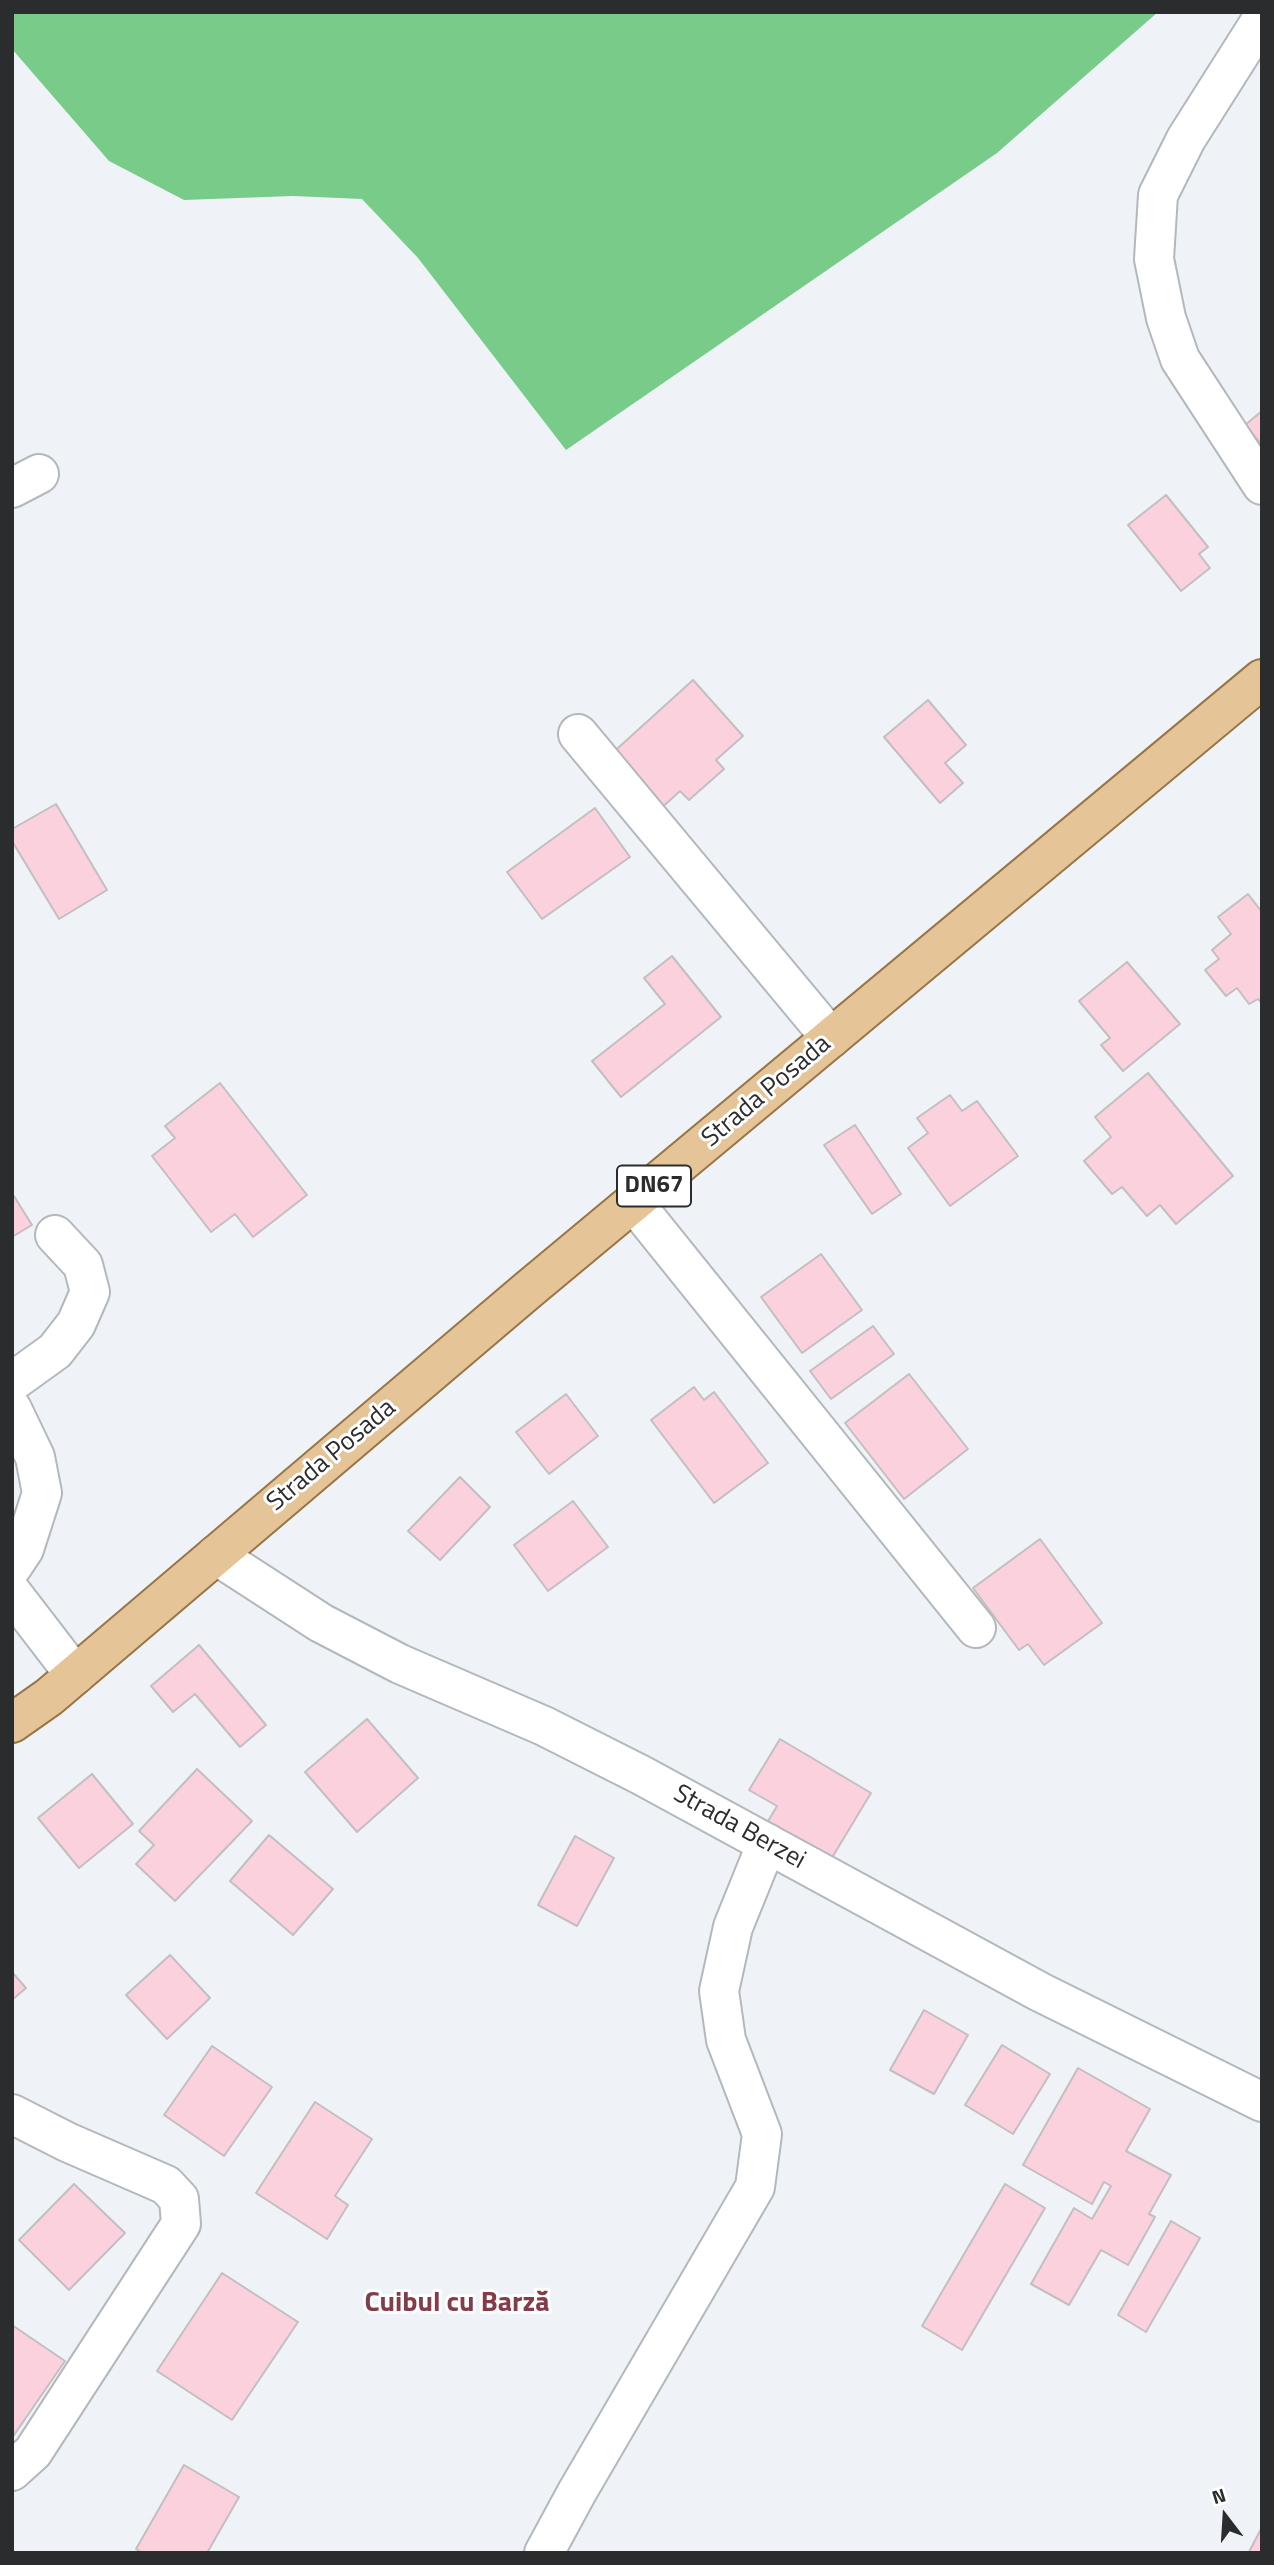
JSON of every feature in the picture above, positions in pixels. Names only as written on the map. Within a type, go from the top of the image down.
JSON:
[{"type":"main road","name":"Strada Posada","points":[[62,1686],[1262,679]]},
{"type":"main road","name":"DN67","points":[[12,1723],[62,1686]]},
{"type":"street","points":[[1262,19],[1186,139],[1158,195],[1154,259],[1166,318],[1180,359],[1262,485]]},
{"type":"street","points":[[578,734],[831,1038]]},
{"type":"street","points":[[635,1203],[976,1628]]},
{"type":"street","points":[[12,1382],[55,1350],[76,1324],[90,1292],[83,1265],[55,1235]]},
{"type":"street","points":[[12,1409],[36,1457],[42,1493],[24,1549],[12,1567]]},
{"type":"street","name":"Strada Berzei","points":[[216,1555],[321,1623],[400,1664],[544,1726],[641,1775],[1040,1992],[1262,2102]]},
{"type":"street","points":[[12,1593],[62,1686]]},
{"type":"street","points":[[544,2553],[755,2187],[762,2134],[726,2040],[719,1991],[733,1927],[767,1843]]},
{"type":"street","points":[[12,2115],[166,2185],[179,2199],[181,2224],[33,2452],[12,2471]]},
{"type":"green space","points":[[12,12],[1158,12],[997,153],[566,450],[418,258],[362,199],[293,196],[184,200],[109,161],[12,49]]},
{"type":"building","points":[[1262,411],[1262,445],[1245,425]]},
{"type":"building","points":[[1166,495],[1208,547],[1199,554],[1210,568],[1181,591],[1128,525]]},
{"type":"building","points":[[693,680],[743,736],[716,760],[724,769],[689,800],[680,791],[657,812],[608,757]]},
{"type":"building","points":[[928,700],[966,745],[945,763],[963,783],[940,803],[884,737]]},
{"type":"building","points":[[56,804],[107,890],[59,919],[12,841],[12,829]]},
{"type":"building","points":[[595,808],[630,857],[542,919],[507,872]]},
{"type":"building","points":[[1248,894],[1262,912],[1262,1003],[1258,999],[1249,1004],[1237,988],[1226,996],[1205,970],[1219,959],[1212,950],[1231,934],[1218,917]]},
{"type":"building","points":[[672,956],[721,1017],[621,1097],[592,1061],[665,1004],[644,978]]},
{"type":"building","points":[[1127,962],[1180,1024],[1123,1071],[1101,1045],[1110,1038],[1079,1001]]},
{"type":"building","points":[[1148,1073],[1233,1176],[1176,1224],[1160,1205],[1147,1216],[1122,1187],[1112,1194],[1084,1161],[1111,1137],[1095,1117]]},
{"type":"building","points":[[220,1083],[307,1195],[253,1237],[235,1214],[211,1232],[152,1156],[175,1138],[165,1126]]},
{"type":"building","points":[[950,1095],[962,1111],[977,1101],[1018,1156],[950,1206],[908,1148],[928,1133],[917,1118]]},
{"type":"building","points":[[855,1125],[901,1194],[872,1214],[824,1145]]},
{"type":"building","points":[[12,1193],[32,1225],[12,1237]]},
{"type":"building","points":[[821,1254],[862,1310],[802,1353],[761,1297]]},
{"type":"building","points":[[873,1326],[894,1354],[831,1399],[810,1371]]},
{"type":"building","points":[[909,1374],[968,1449],[904,1499],[845,1423]]},
{"type":"building","points":[[694,1387],[704,1400],[714,1392],[768,1463],[714,1503],[651,1420]]},
{"type":"building","points":[[566,1394],[598,1436],[549,1474],[516,1432]]},
{"type":"building","points":[[460,1477],[490,1507],[440,1560],[408,1531]]},
{"type":"building","points":[[573,1501],[608,1547],[548,1591],[514,1545]]},
{"type":"building","points":[[1040,1539],[1102,1623],[1044,1665],[1028,1644],[1019,1650],[973,1588]]},
{"type":"building","points":[[199,1645],[266,1725],[240,1747],[195,1694],[173,1712],[151,1686]]},
{"type":"building","points":[[367,1719],[418,1778],[357,1832],[305,1772]]},
{"type":"building","points":[[780,1739],[871,1793],[830,1861],[767,1823],[777,1806],[749,1790]]},
{"type":"building","points":[[197,1769],[252,1821],[175,1901],[136,1864],[154,1845],[139,1831]]},
{"type":"building","points":[[92,1774],[133,1824],[79,1868],[38,1818]]},
{"type":"building","points":[[269,1835],[333,1889],[293,1935],[230,1881]]},
{"type":"building","points":[[575,1836],[614,1858],[577,1926],[538,1905]]},
{"type":"building","points":[[170,1955],[210,1998],[167,2039],[126,1995]]},
{"type":"building","points":[[12,1972],[26,1988],[12,2000]]},
{"type":"building","points":[[924,2010],[968,2035],[934,2094],[890,2070]]},
{"type":"building","points":[[1002,2045],[1050,2074],[1013,2134],[965,2105]]},
{"type":"building","points":[[212,2046],[272,2087],[224,2156],[164,2115]]},
{"type":"building","points":[[1078,2068],[1150,2109],[1126,2151],[1171,2175],[1149,2214],[1155,2217],[1128,2265],[1101,2250],[1069,2305],[1031,2284],[1074,2208],[1092,2219],[1111,2186],[1104,2182],[1092,2204],[1023,2165]]},
{"type":"building","points":[[315,2102],[372,2139],[335,2196],[348,2205],[327,2239],[256,2193]]},
{"type":"building","points":[[74,2184],[125,2233],[69,2290],[19,2240]]},
{"type":"building","points":[[1005,2184],[1045,2208],[962,2350],[922,2326]]},
{"type":"building","points":[[1171,2221],[1200,2238],[1146,2332],[1118,2315]]},
{"type":"building","points":[[222,2273],[298,2322],[232,2420],[157,2371]]},
{"type":"building","points":[[12,2325],[65,2361],[12,2438]]},
{"type":"building","points":[[184,2465],[239,2497],[207,2553],[143,2553],[136,2549]]},
{"type":"building","points":[[1262,2527],[1262,2553],[1249,2553],[1249,2552]]},
{"type":"district","name":"Cuibul cu Barză","points":[[457,2304]]}]
